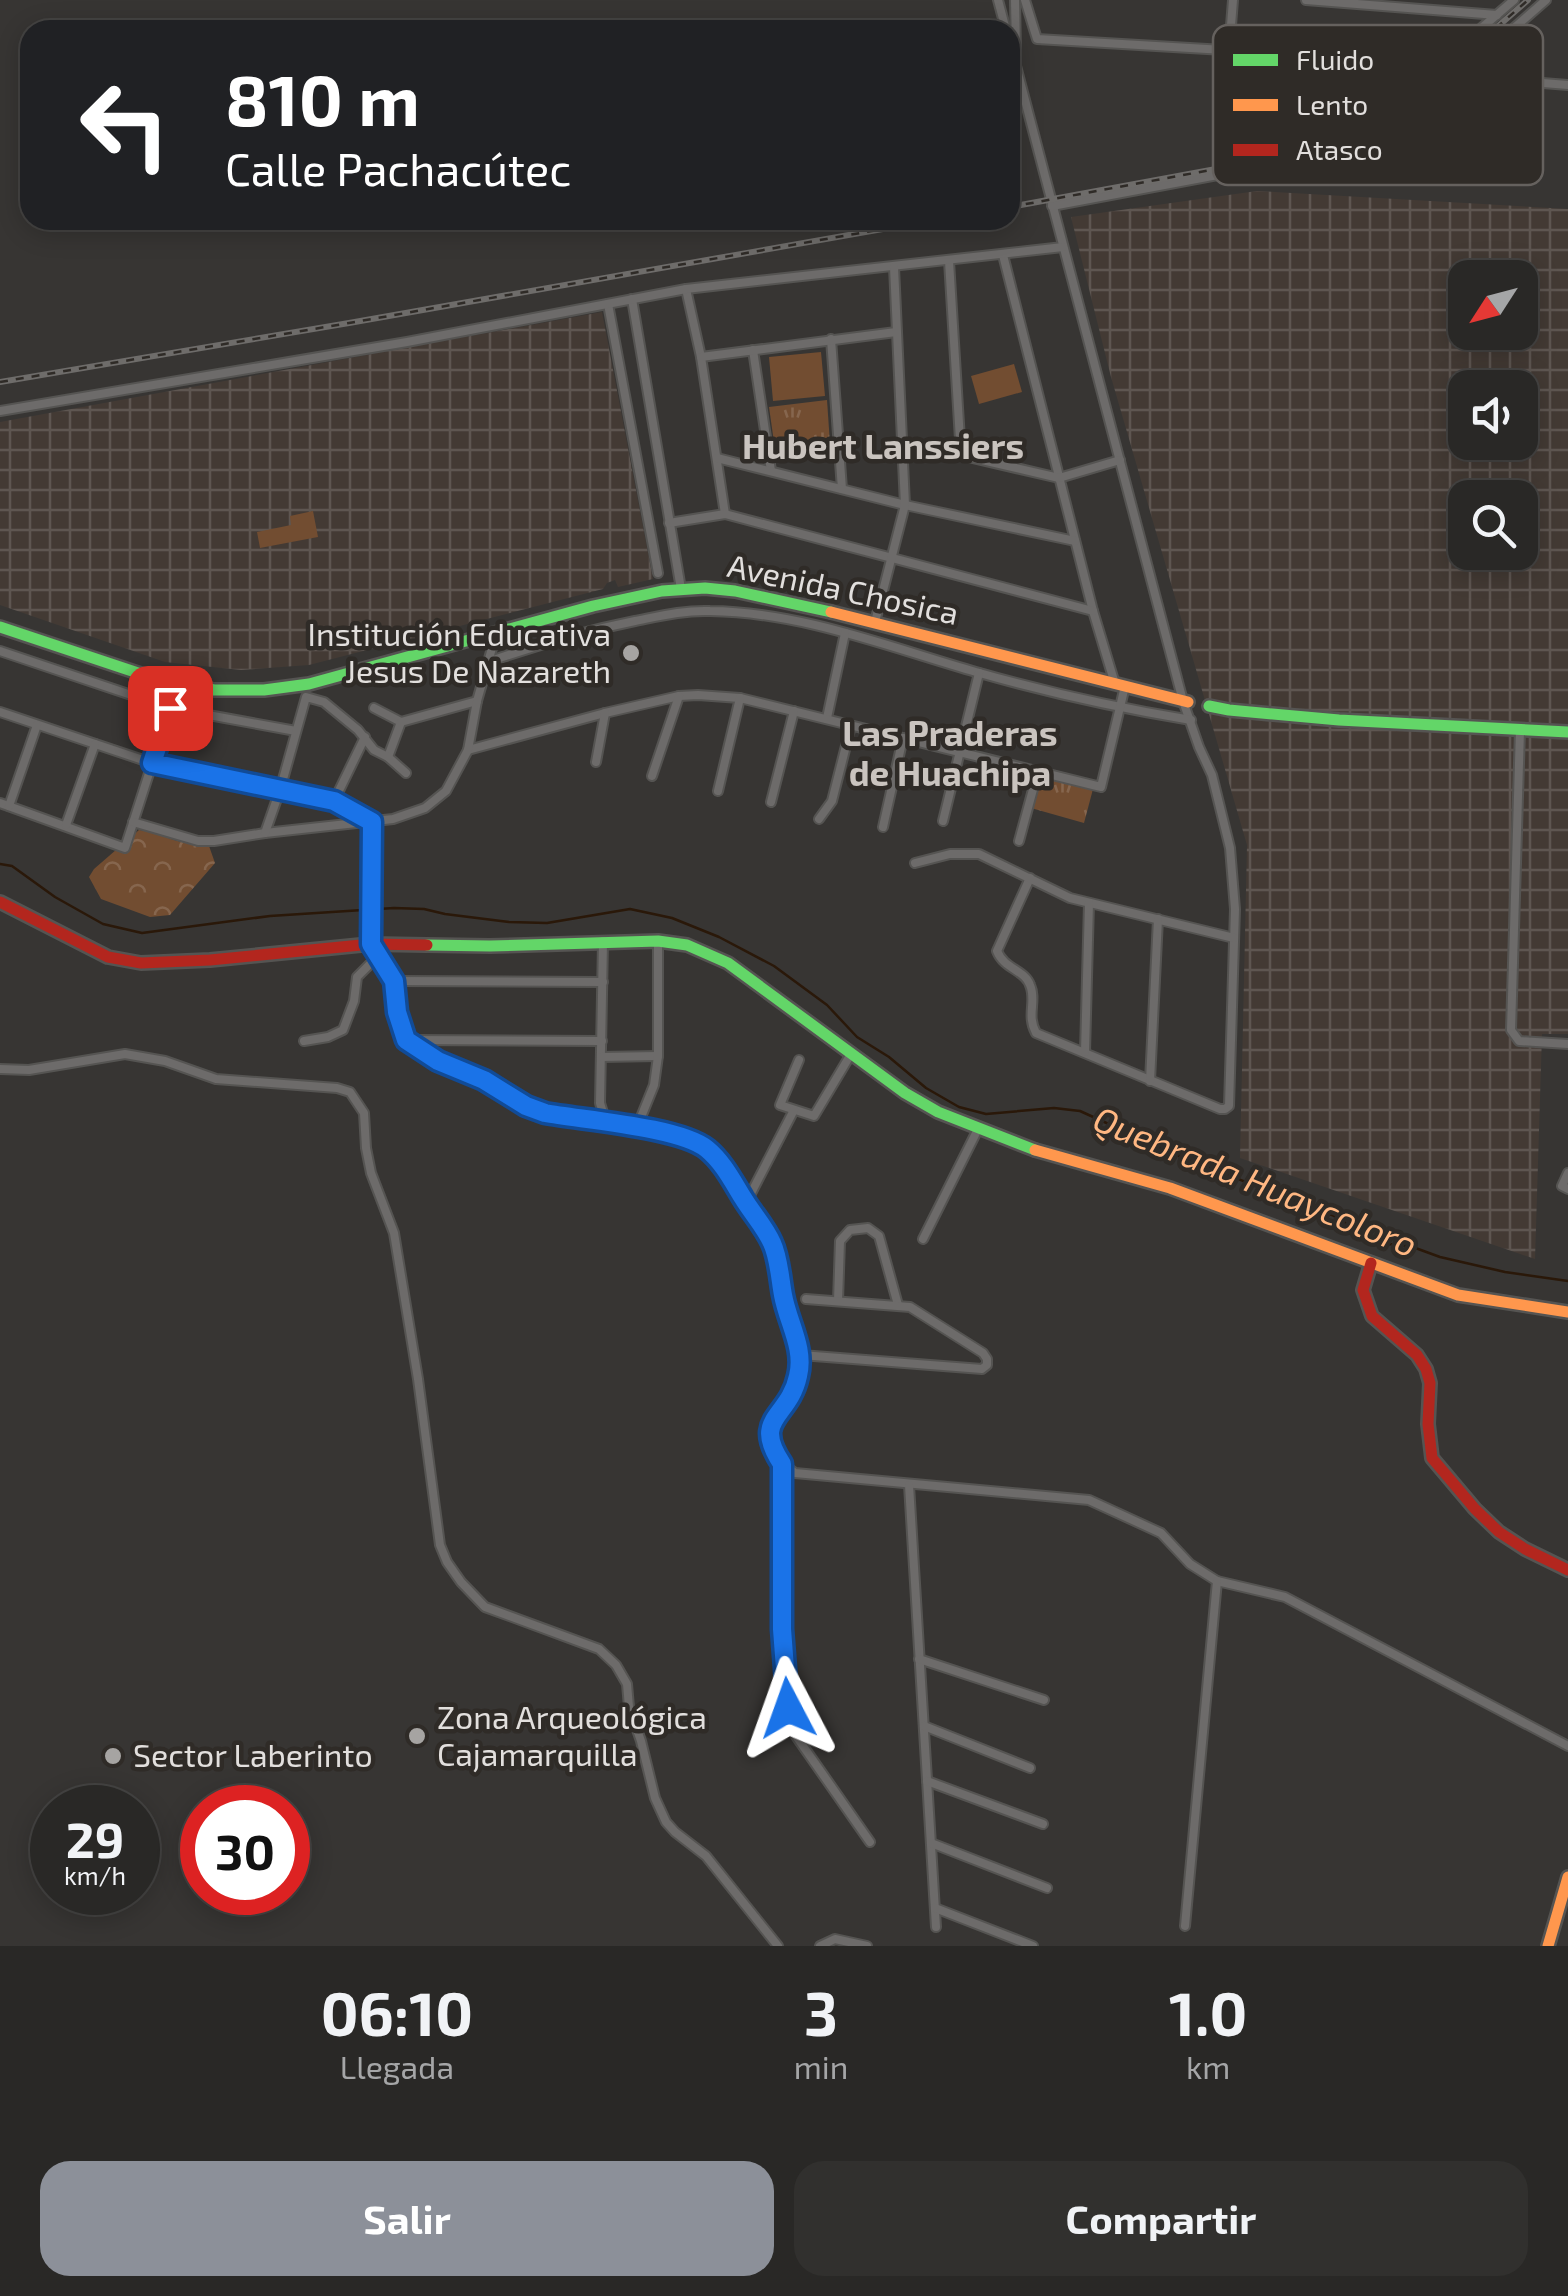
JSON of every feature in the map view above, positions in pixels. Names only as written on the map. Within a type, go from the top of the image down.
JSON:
[{"type":"main road","name":"Avenida Chosica","points":[[0,627],[153,678],[214,690],[264,690],[309,684],[593,606],[681,589],[734,591],[1230,710],[1568,732]]},
{"type":"main road","points":[[0,902],[125,962],[210,960],[371,944],[490,946],[658,941],[687,946],[728,964],[905,1093],[978,1130],[1044,1154],[1170,1188],[1458,1296],[1568,1312]]},
{"type":"main road","points":[[1372,1263],[1363,1290],[1372,1316],[1416,1355],[1426,1370],[1430,1383],[1428,1424],[1432,1458],[1475,1510],[1499,1532],[1568,1570]]},
{"type":"main road","points":[[1548,1946],[1568,1877]]},
{"type":"street","points":[[1025,0],[1037,39],[1213,50]]},
{"type":"street","points":[[1232,25],[1234,0]]},
{"type":"street","points":[[1306,0],[1497,15]]},
{"type":"street","points":[[1412,8],[1420,0]]},
{"type":"street","points":[[1485,25],[1514,0]]},
{"type":"street","points":[[1517,25],[1546,0]]},
{"type":"street","points":[[1020,80],[1191,720],[1212,775],[1230,848],[1235,909],[1226,1109],[1036,1033],[1030,1020],[1032,988],[1028,980],[1001,961],[997,951],[1030,878]]},
{"type":"street","points":[[1543,83],[1568,85]]},
{"type":"street","points":[[1052,206],[1213,176]]},
{"type":"street","points":[[0,411],[407,342],[686,289],[1062,248]]},
{"type":"street","points":[[468,750],[606,712],[698,694],[740,698],[828,718],[1101,787],[1120,708],[1120,685],[1093,611],[1003,256]]},
{"type":"street","points":[[949,261],[961,456]]},
{"type":"street","points":[[875,622],[905,505],[894,268]]},
{"type":"street","points":[[686,289],[701,357],[725,514]]},
{"type":"street","points":[[632,300],[681,589]]},
{"type":"street","points":[[608,304],[658,573]]},
{"type":"street","points":[[701,357],[896,332]]},
{"type":"street","points":[[832,339],[842,489]]},
{"type":"street","points":[[753,350],[771,471]]},
{"type":"street","points":[[904,442],[1059,478],[1120,460]]},
{"type":"street","points":[[717,458],[905,505],[1075,541]]},
{"type":"street","points":[[669,522],[725,514],[1093,611]]},
{"type":"street","points":[[488,662],[595,629],[676,612],[738,612],[845,633],[979,673],[1120,708],[1191,720]]},
{"type":"street","points":[[828,718],[845,633]]},
{"type":"street","points":[[133,822],[214,842],[393,819],[425,808],[446,791],[468,750],[496,634]]},
{"type":"street","points":[[0,651],[170,708],[296,731]]},
{"type":"street","points":[[943,820],[979,673]]},
{"type":"street","points":[[652,776],[679,696]]},
{"type":"street","points":[[265,833],[306,698],[324,702],[365,737],[374,750],[406,773]]},
{"type":"street","points":[[718,791],[740,698]]},
{"type":"street","points":[[374,708],[401,722],[477,701]]},
{"type":"street","points":[[37,725],[5,805],[125,848],[170,708]]},
{"type":"street","points":[[771,802],[794,711]]},
{"type":"street","points":[[0,712],[152,763],[334,801],[372,822]]},
{"type":"street","points":[[596,762],[606,712]]},
{"type":"street","points":[[388,757],[401,722]]},
{"type":"street","points":[[819,819],[832,801],[851,726]]},
{"type":"street","points":[[1520,730],[1511,1030],[1519,1041],[1568,1044]]},
{"type":"street","points":[[334,801],[365,737]]},
{"type":"street","points":[[883,827],[903,738]]},
{"type":"street","points":[[66,825],[95,744]]},
{"type":"street","points":[[1019,841],[1038,771]]},
{"type":"street","points":[[372,822],[371,944],[394,981],[397,1012],[406,1040],[438,1061],[484,1080],[545,1113],[676,1134],[705,1147],[725,1170],[773,1244],[786,1308],[801,1355],[792,1396],[771,1423],[770,1442],[782,1464],[795,1473],[1090,1500],[1161,1534],[1190,1564],[1217,1581],[1284,1596],[1568,1746]]},
{"type":"street","points":[[915,863],[950,854],[979,854],[1070,898],[1234,938]]},
{"type":"street","points":[[1085,1052],[1088,902]]},
{"type":"street","points":[[1150,1081],[1158,919]]},
{"type":"street","points":[[603,941],[600,1103],[606,1123]]},
{"type":"street","points":[[637,1127],[654,1086],[658,1056],[658,941]]},
{"type":"street","points":[[304,1042],[344,1030],[358,977],[378,957]]},
{"type":"street","points":[[394,981],[603,982]]},
{"type":"street","points":[[406,1040],[602,1041]]},
{"type":"street","points":[[0,1070],[29,1070],[125,1054],[216,1079],[337,1088],[350,1092],[358,1101],[364,1113],[371,1174],[394,1233],[440,1545],[448,1562],[486,1607],[599,1649],[616,1665],[627,1684],[629,1708],[655,1798],[666,1822],[706,1856],[778,1946]]},
{"type":"street","points":[[799,1060],[780,1105],[814,1116],[851,1054]]},
{"type":"street","points":[[602,1056],[658,1056]]},
{"type":"street","points":[[746,1203],[794,1110]]},
{"type":"street","points":[[923,1239],[978,1130]]},
{"type":"street","points":[[1568,1173],[1562,1186],[1568,1189]]},
{"type":"street","points":[[838,1301],[840,1241],[850,1230],[868,1228],[879,1236],[898,1304]]},
{"type":"street","points":[[801,1355],[982,1369],[987,1359],[910,1306],[806,1299]]},
{"type":"street","points":[[782,1464],[782,1629],[788,1708],[796,1736],[870,1842]]},
{"type":"street","points":[[909,1485],[936,1926]]},
{"type":"street","points":[[1185,1926],[1217,1581]]},
{"type":"street","points":[[919,1659],[1044,1700]]},
{"type":"street","points":[[924,1726],[1030,1768]]},
{"type":"street","points":[[927,1781],[1043,1824]]},
{"type":"street","points":[[931,1843],[1046,1888]]},
{"type":"street","points":[[935,1908],[1033,1946]]},
{"type":"street","points":[[820,1946],[835,1940],[867,1946]]},
{"type":"shaded area","points":[[1257,191],[1568,209],[1568,1034],[1542,1034],[1535,1259],[1240,1158],[1247,845],[1111,377],[1071,217]]},
{"type":"shaded area","points":[[602,312],[653,579],[618,587],[615,580],[603,589],[309,665],[241,670],[165,662],[0,605],[0,422]]},
{"type":"green space","points":[[821,352],[825,396],[773,401],[769,357]]},
{"type":"green space","points":[[1014,364],[1022,392],[979,404],[971,376]]},
{"type":"green space","points":[[827,400],[830,444],[774,442],[769,407]]},
{"type":"green space","points":[[313,511],[318,537],[260,548],[257,532],[291,525],[290,516]]},
{"type":"green space","points":[[1040,774],[1093,789],[1084,823],[1031,808]]},
{"type":"green space","points":[[139,830],[209,846],[215,863],[170,915],[150,917],[101,899],[89,877]]},
{"type":"waterway","name":"Quebrada Huaycoloro","points":[[0,864],[12,866],[55,897],[103,924],[142,933],[270,916],[394,908],[509,922],[547,923],[630,909],[672,918],[774,966],[827,1005],[857,1037],[926,1088],[959,1107],[986,1114],[1054,1108],[1080,1111],[1186,1159],[1332,1215],[1388,1244],[1410,1246],[1505,1272],[1568,1281]]},
{"type":"railway","points":[[1499,25],[1528,0]]},
{"type":"railway","points":[[1020,205],[1213,170]]},
{"type":"railway","points":[[0,382],[877,230]]},
{"type":"traffic: fast","points":[[0,627],[153,678],[214,690],[264,690],[309,684],[593,606],[662,591],[735,591],[831,612]]},
{"type":"traffic: fast","points":[[1209,706],[1339,720],[1568,732]]},
{"type":"traffic: fast","points":[[427,945],[658,941],[687,945],[728,963],[905,1093],[938,1112],[1035,1150]]},
{"type":"traffic: slow","points":[[831,612],[1188,702]]},
{"type":"traffic: slow","points":[[1035,1150],[1170,1188],[1458,1295],[1568,1312]]},
{"type":"traffic: slow","points":[[1548,1946],[1568,1877]]},
{"type":"traffic: jam","points":[[0,902],[108,957],[141,963],[371,944],[427,945]]},
{"type":"traffic: jam","points":[[1371,1263],[1363,1290],[1372,1316],[1417,1355],[1426,1369],[1430,1383],[1428,1424],[1432,1458],[1499,1532],[1568,1570]]},
{"type":"place","name":"Institución Educativa Jesus De Nazareth","points":[[631,653]]},
{"type":"place","name":"Zona Arqueológica Cajamarquilla","points":[[417,1736]]},
{"type":"place","name":"Sector Laberinto","points":[[113,1756]]},
{"type":"district","name":"Hubert Lanssiers","points":[[883,447]]},
{"type":"district","name":"Las Praderas de Huachipa","points":[[950,754]]},
{"type":"route","points":[[170,708],[152,763],[334,801],[372,822],[371,944],[394,981],[397,1012],[406,1040],[438,1061],[484,1080],[545,1113],[676,1134],[705,1147],[725,1170],[773,1244],[786,1308],[801,1355],[792,1396],[771,1423],[770,1432],[770,1442],[782,1464],[782,1629],[788,1708]]}]
